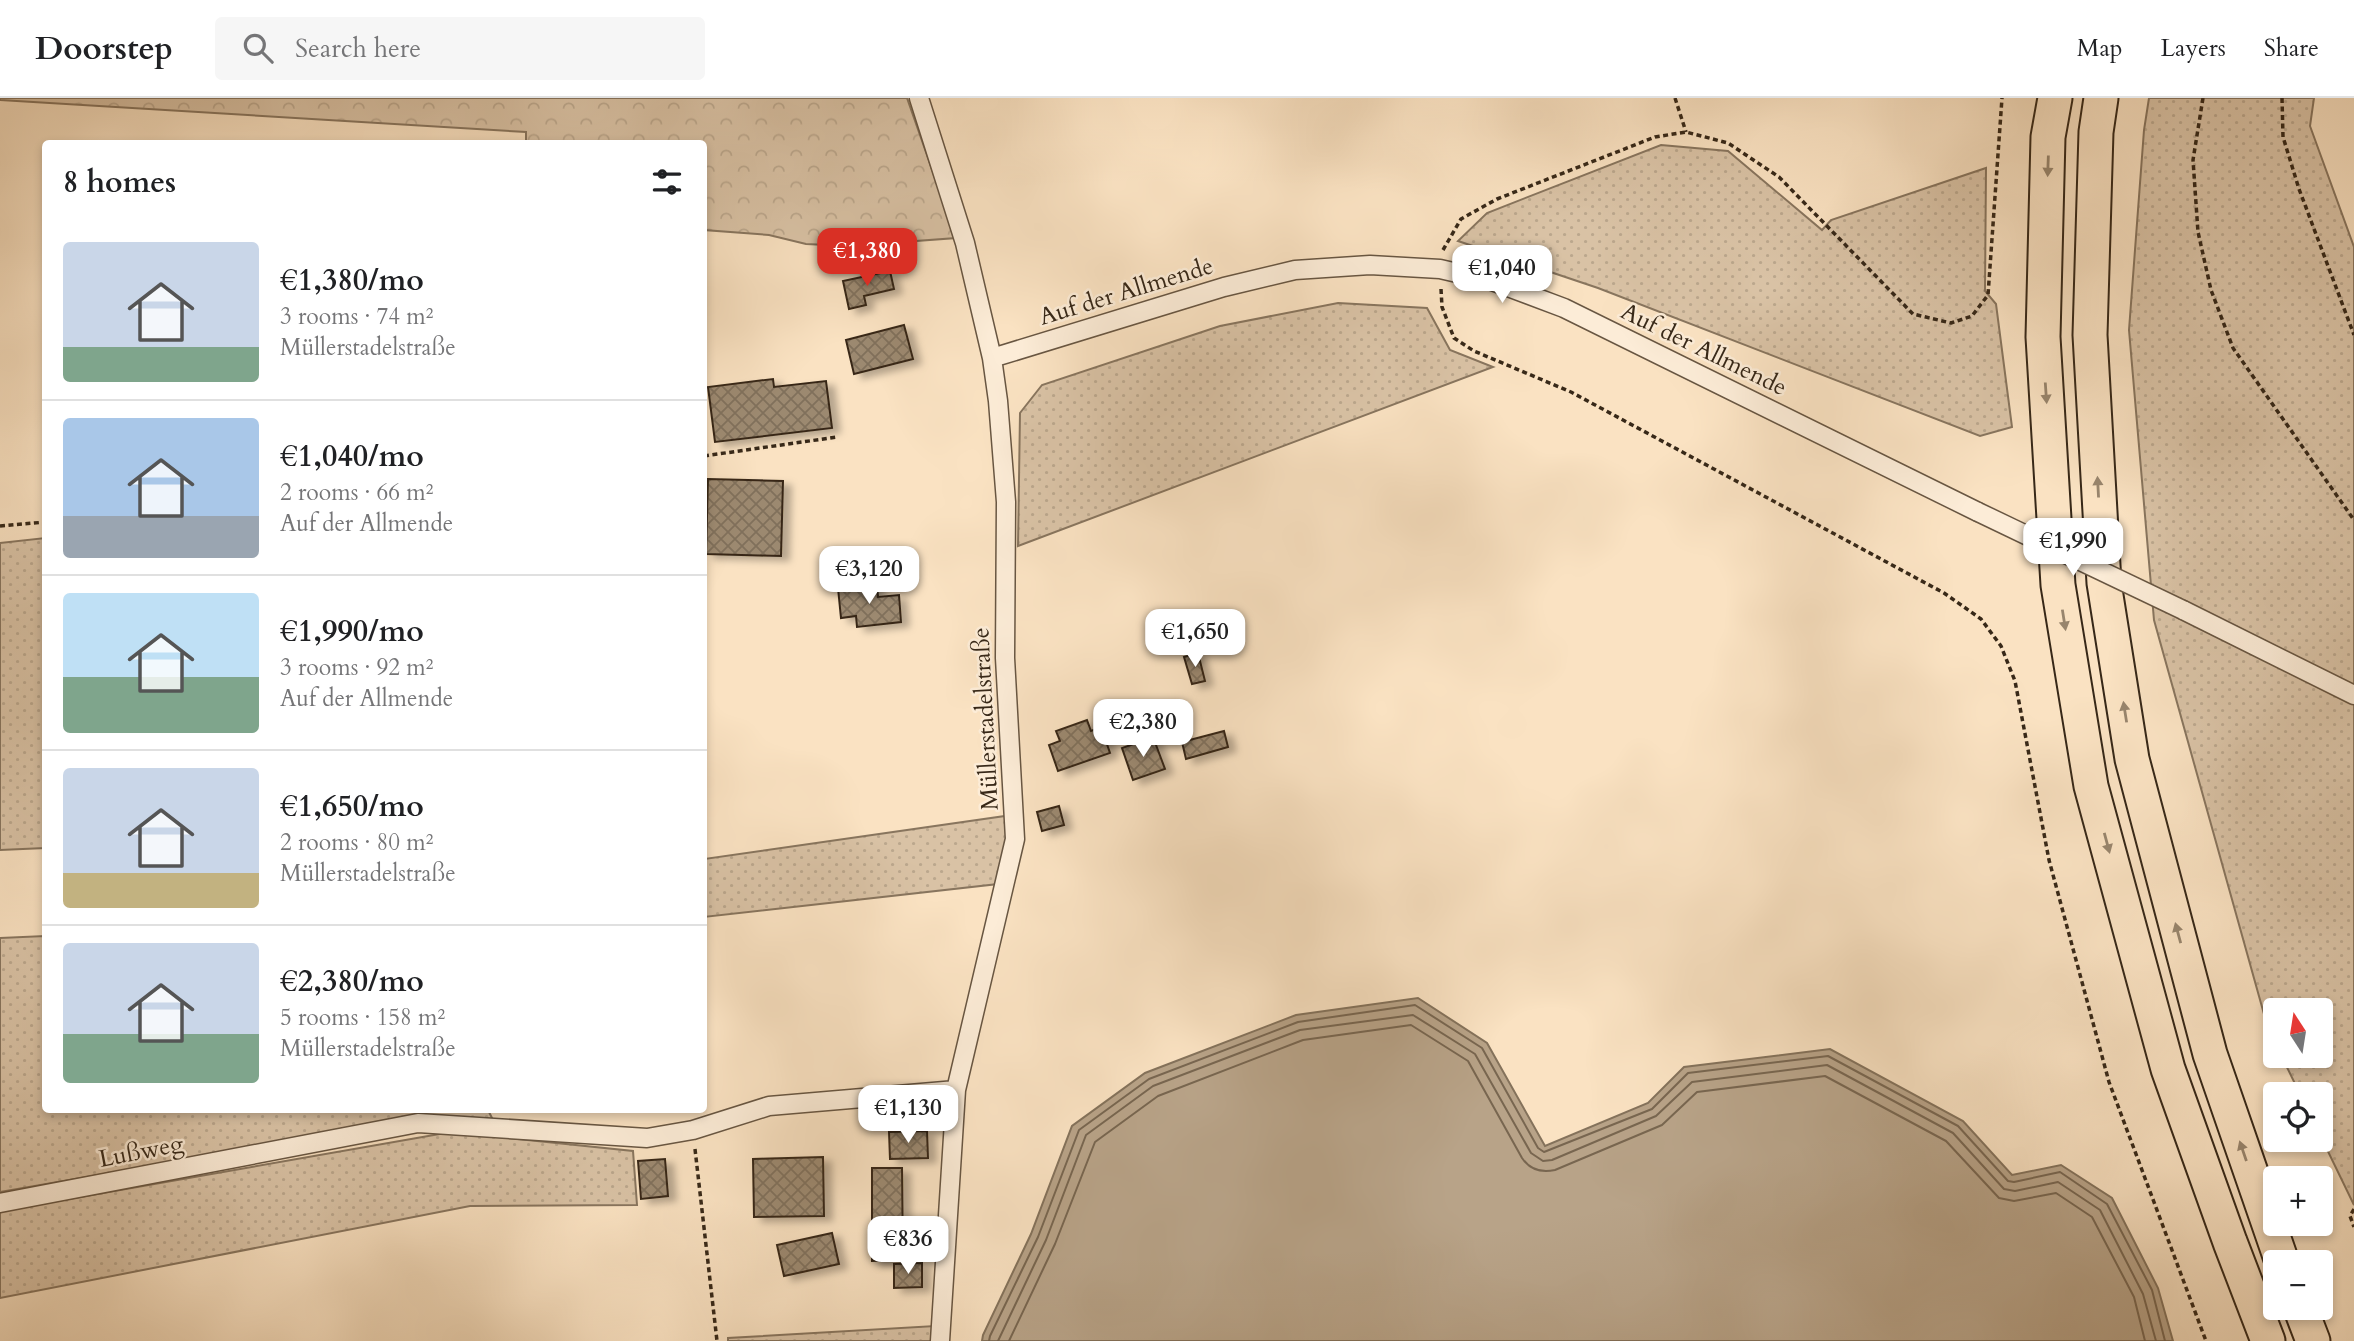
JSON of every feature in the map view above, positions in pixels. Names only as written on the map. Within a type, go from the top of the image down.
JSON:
[{"type":"highway","points":[[2054,98],[2048,137],[2043,337],[2058,585],[2091,786],[2168,1069],[2268,1341]]},
{"type":"highway","points":[[2101,98],[2096,132],[2090,335],[2104,583],[2132,759],[2210,1054],[2278,1250]]},
{"type":"highway","points":[[2305,1320],[2313,1341]]},
{"type":"street","name":"Müllerstadelstraße","points":[[919,98],[965,243],[992,358],[998,401],[1006,502],[1005,658],[1015,839],[956,1090],[940,1341]]},
{"type":"street","name":"Auf der Allmende","points":[[992,358],[1224,287],[1296,270],[1370,265],[1440,269],[1492,281],[1564,307],[2354,695]]},
{"type":"street","name":"Lußweg","points":[[0,1203],[418,1123],[647,1138],[693,1130],[769,1106],[956,1090]]},
{"type":"path","points":[[1675,98],[1686,132]]},
{"type":"path","points":[[2002,98],[1988,295],[1972,316],[1951,323],[1913,314],[1779,177],[1728,143],[1686,132],[1655,137],[1497,199],[1461,219],[1443,247],[1440,269],[1442,307],[1454,338],[1474,351],[1571,392],[1944,593],[1981,619],[2001,646],[2015,681],[2049,860],[2109,1082],[2206,1341]]},
{"type":"path","points":[[2203,98],[2193,160],[2198,232],[2211,290],[2233,348],[2354,520]]},
{"type":"path","points":[[2283,98],[2283,136],[2299,189],[2354,334]]},
{"type":"path","points":[[707,456],[837,438]]},
{"type":"path","points":[[0,526],[42,522]]},
{"type":"path","points":[[693,1130],[717,1341]]},
{"type":"path","points":[[2354,1209],[2350,1216],[2354,1227]]},
{"type":"green space","points":[[907,98],[956,238],[848,246],[806,244],[769,235],[707,230],[707,140],[526,140],[526,132],[0,100]]},
{"type":"green space","points":[[2149,98],[2314,98],[2310,126],[2354,247],[2354,1205],[2328,1152],[2333,1152],[2333,1082],[2294,1082],[2287,1068],[2333,1068],[2333,998],[2263,998],[2263,1011],[2154,620],[2129,330],[2144,130]]},
{"type":"green space","points":[[1661,145],[1728,151],[1822,230],[1831,220],[1986,168],[1985,291],[1996,304],[2012,427],[1980,436],[1598,288],[1458,241],[1487,213]]},
{"type":"green space","points":[[1338,303],[1427,308],[1450,350],[1493,367],[1018,546],[1020,413],[1042,385],[1220,326]]},
{"type":"green space","points":[[42,538],[42,848],[0,850],[0,543]]},
{"type":"green space","points":[[1012,815],[998,884],[707,917],[707,859]]},
{"type":"green space","points":[[42,936],[42,1113],[490,1113],[494,1122],[414,1120],[0,1192],[0,938]]},
{"type":"green space","points":[[451,1132],[633,1151],[637,1205],[470,1206],[0,1298],[0,1211]]},
{"type":"green space","points":[[935,1326],[933,1341],[728,1341],[728,1338]]},
{"type":"water","points":[[1418,998],[1487,1043],[1545,1146],[1648,1103],[1684,1067],[1830,1049],[1963,1121],[2012,1175],[2061,1165],[2112,1198],[2158,1288],[2173,1341],[982,1341],[1031,1234],[1072,1126],[1145,1073],[1296,1015]]},
{"type":"building","points":[[890,271],[894,289],[864,296],[866,305],[849,309],[843,281]]},
{"type":"building","points":[[904,325],[913,359],[854,374],[846,340]]},
{"type":"building","points":[[773,379],[774,387],[826,381],[832,428],[715,442],[708,387]]},
{"type":"building","points":[[708,479],[783,481],[781,556],[707,554]]},
{"type":"building","points":[[877,584],[878,597],[899,595],[901,622],[857,627],[856,616],[841,618],[838,588]]},
{"type":"building","points":[[1198,653],[1205,681],[1192,684],[1184,657]]},
{"type":"building","points":[[1087,720],[1091,731],[1101,727],[1110,753],[1058,771],[1049,745],[1060,741],[1056,731]]},
{"type":"building","points":[[1224,731],[1228,747],[1186,759],[1182,742]]},
{"type":"building","points":[[1153,737],[1165,769],[1133,780],[1122,748]]},
{"type":"building","points":[[1059,806],[1064,825],[1042,831],[1037,812]]},
{"type":"building","points":[[927,1131],[928,1158],[890,1159],[889,1132]]},
{"type":"building","points":[[823,1157],[824,1216],[754,1217],[753,1159]]},
{"type":"building","points":[[665,1159],[668,1196],[641,1199],[638,1161]]},
{"type":"building","points":[[872,1168],[902,1168],[903,1260],[872,1261]]},
{"type":"building","points":[[832,1233],[839,1264],[784,1276],[777,1245]]},
{"type":"building","points":[[922,1263],[922,1287],[894,1288],[894,1264]]}]
